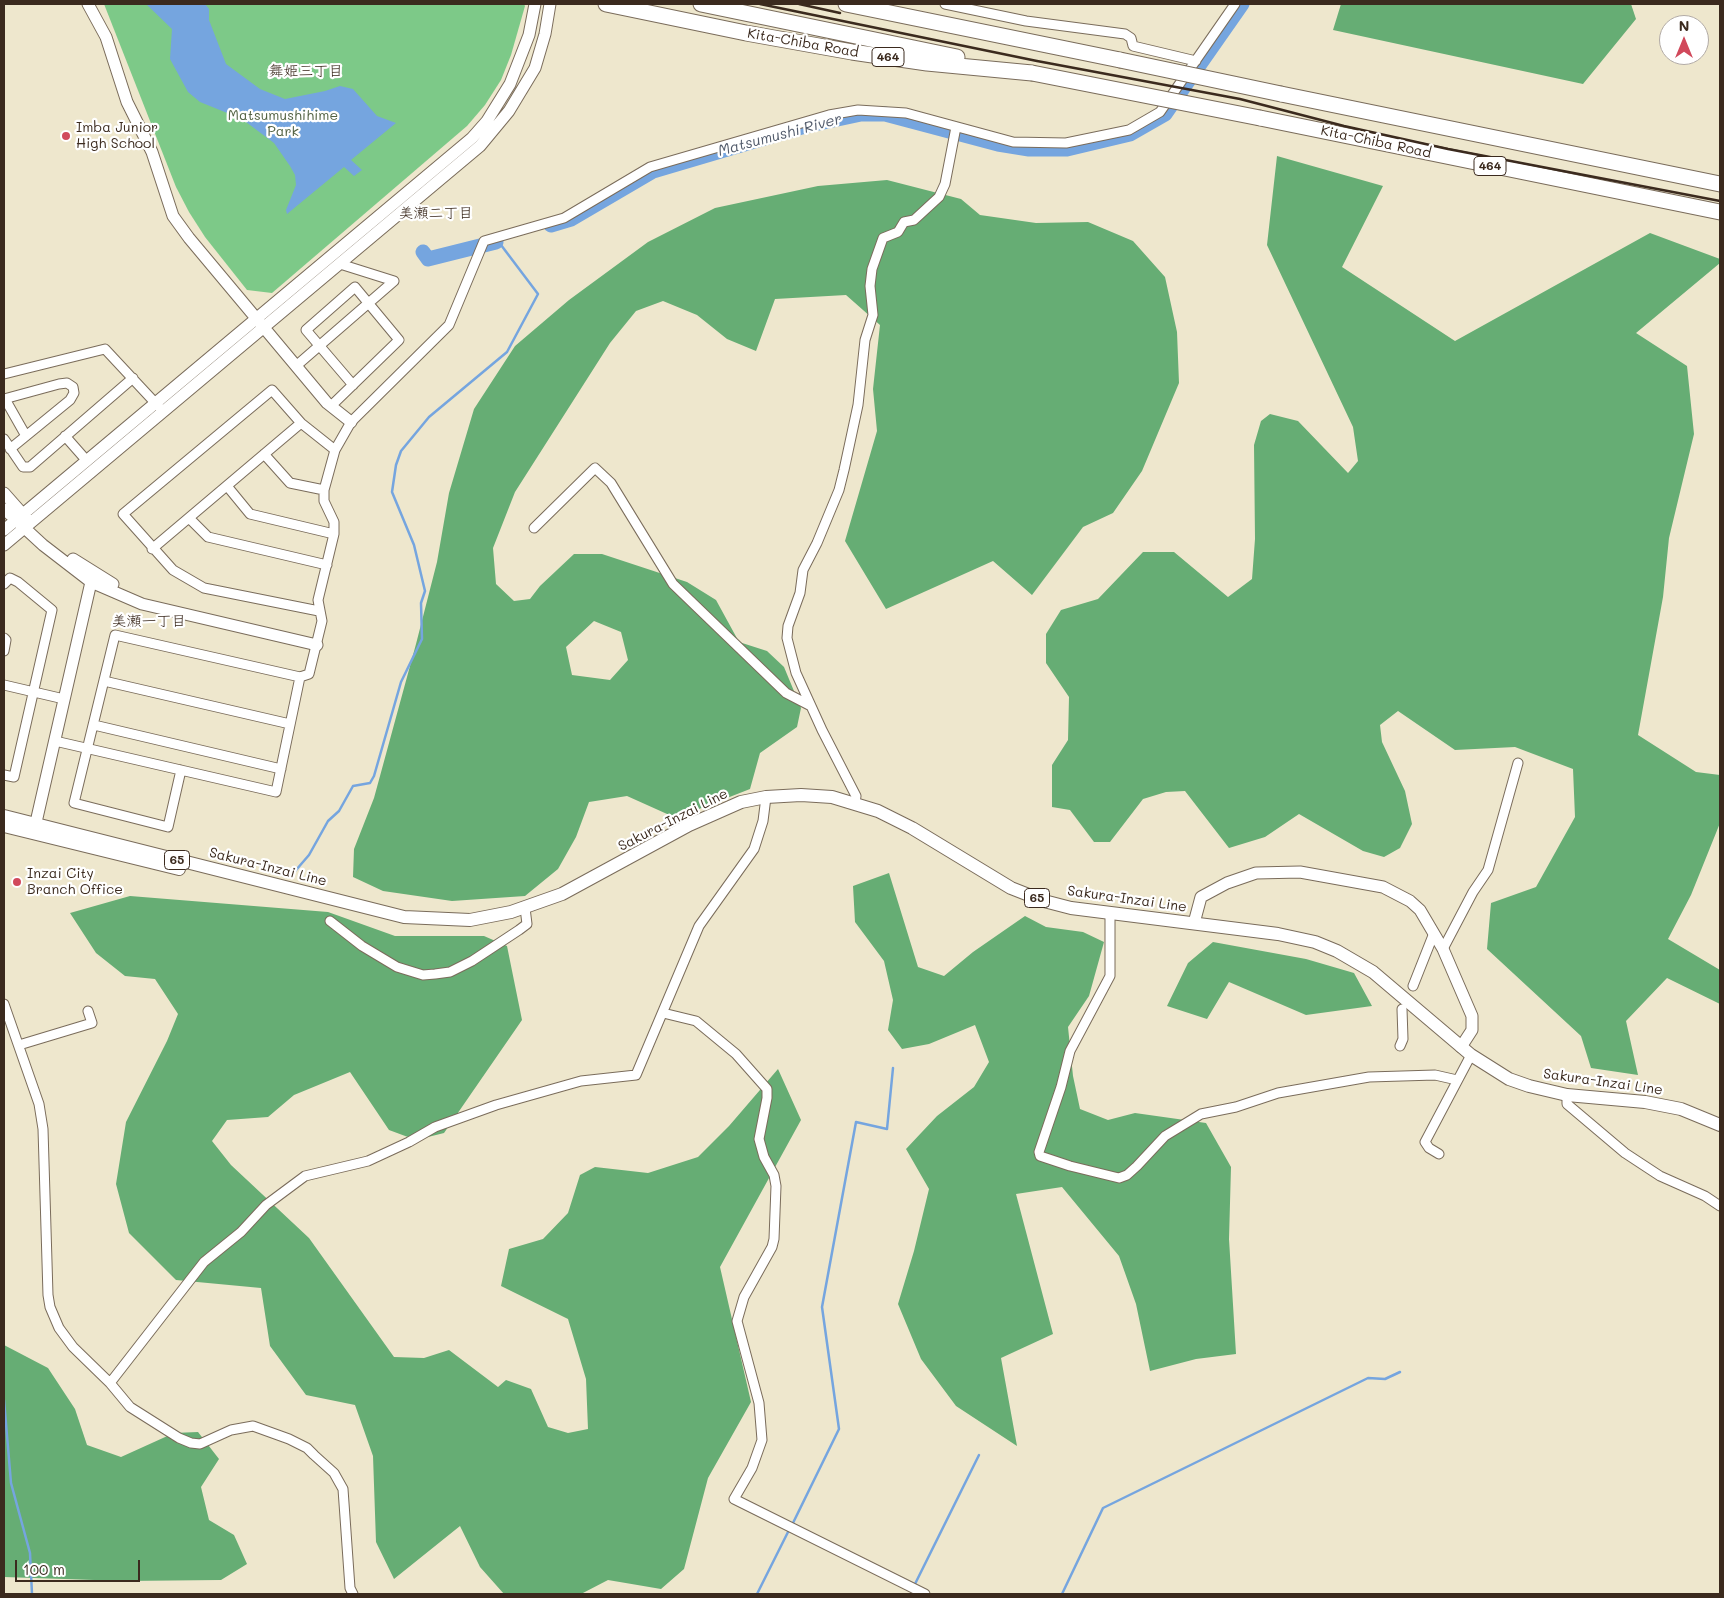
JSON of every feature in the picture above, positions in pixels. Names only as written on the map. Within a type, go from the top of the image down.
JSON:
[{"type":"highway","name":"Kita-Chiba Road","points":[[606,4],[746,33],[917,61],[1032,73]]},
{"type":"highway","name":"Kita-Chiba Road","points":[[701,4],[1720,212]]},
{"type":"highway","name":"Kita-Chiba Road","points":[[846,4],[1715,183]]},
{"type":"highway","name":"Kita-Chiba Road","points":[[890,4],[944,19],[1052,42],[1083,53]]},
{"type":"main road","name":"Sakura-Inzai Line","points":[[4,816],[34,829],[202,874],[331,903],[351,905],[404,917],[470,920],[525,908],[562,894],[714,813],[741,802],[766,797],[801,795],[832,797],[878,811],[912,828],[1011,888],[1044,901],[1071,908],[1278,934],[1315,942],[1337,951],[1373,972],[1470,1055],[1509,1079],[1567,1095],[1654,1104],[1681,1109],[1720,1125]]},
{"type":"main road","name":"Sakura-Inzai Line","points":[[4,826],[34,829]]},
{"type":"street","points":[[88,4],[106,36],[127,102],[152,152],[173,216],[188,238],[296,366],[331,406],[351,422]]},
{"type":"street","points":[[4,530],[23,521],[160,408],[260,324],[464,145],[487,122],[500,103],[519,63],[529,35],[535,4]]},
{"type":"street","points":[[260,324],[340,264],[480,146],[524,90],[535,68],[545,34],[550,4]]},
{"type":"street","points":[[945,4],[1026,21],[1125,34],[1131,38],[1133,46],[1196,61]]},
{"type":"street","points":[[181,770],[168,827],[74,803],[115,635],[300,677],[309,674],[322,621],[318,611],[318,600],[334,534],[334,522],[324,501],[324,490],[335,450],[351,422],[448,325],[484,241],[564,218],[650,167],[829,115],[858,110],[897,111],[1013,142],[1039,144],[1066,143],[1128,130],[1160,112],[1235,4]]},
{"type":"street","points":[[856,803],[856,796],[796,673],[787,638],[788,626],[800,594],[803,570],[817,543],[844,470],[858,405],[865,340],[872,315],[870,286],[872,269],[883,238],[898,232],[904,222],[914,220],[939,197],[945,184],[956,127]]},
{"type":"street","points":[[296,366],[394,281],[340,264]]},
{"type":"street","points":[[331,406],[353,385],[399,340],[355,287],[306,330],[353,385]]},
{"type":"street","points":[[4,374],[105,349],[160,408]]},
{"type":"street","points":[[4,439],[23,467],[30,467],[133,378]]},
{"type":"street","points":[[10,449],[26,436],[70,400],[74,393],[73,387],[67,383],[59,384],[4,399],[26,436]]},
{"type":"street","points":[[318,611],[204,588],[173,570],[152,549],[123,514],[272,390],[301,423],[335,450]]},
{"type":"street","points":[[4,545],[23,521],[87,461],[160,408]]},
{"type":"street","points":[[152,549],[301,423]]},
{"type":"street","points":[[65,436],[87,461]]},
{"type":"street","points":[[264,454],[290,483],[324,490]]},
{"type":"street","points":[[534,528],[595,468],[611,483],[673,584],[786,693],[811,706]]},
{"type":"street","points":[[227,486],[250,514],[334,534]]},
{"type":"street","points":[[4,493],[23,521],[91,582],[142,604],[159,607],[192,618],[317,645]]},
{"type":"street","points":[[4,508],[97,575],[159,607]]},
{"type":"street","points":[[189,518],[208,537],[327,565]]},
{"type":"street","points":[[4,584],[10,578],[18,582],[52,610],[14,777],[4,775]]},
{"type":"street","points":[[34,829],[91,582]]},
{"type":"street","points":[[4,638],[6,640],[4,651]]},
{"type":"street","points":[[55,742],[276,792],[300,677]]},
{"type":"street","points":[[104,681],[290,724]]},
{"type":"street","points":[[4,685],[64,699]]},
{"type":"street","points":[[94,725],[281,769]]},
{"type":"street","points":[[1443,949],[1469,899],[1488,870],[1518,762]]},
{"type":"street","points":[[110,1383],[204,1262],[241,1232],[256,1215],[298,1180],[316,1172],[368,1161],[409,1142],[434,1127],[496,1105],[581,1081],[636,1075],[699,926],[754,849],[763,821],[766,797]]},
{"type":"street","points":[[1194,923],[1198,904],[1201,897],[1207,892],[1256,873],[1300,872],[1384,887],[1410,901],[1420,910],[1443,949],[1472,1016],[1472,1030],[1460,1047]]},
{"type":"street","points":[[330,921],[362,946],[397,967],[412,972],[435,974],[450,972],[472,961],[519,930],[527,924],[525,908]]},
{"type":"street","points":[[1110,913],[1110,976],[1070,1051],[1061,1088],[1038,1152],[1040,1156],[1070,1166],[1119,1178],[1127,1175],[1165,1136],[1202,1114],[1236,1107],[1278,1093],[1369,1077],[1434,1075],[1456,1080]]},
{"type":"street","points":[[1413,986],[1434,933]]},
{"type":"street","points":[[4,1004],[39,1104],[43,1129],[46,1263],[50,1307],[59,1328],[73,1347],[110,1383],[130,1407],[144,1418],[191,1444],[208,1442],[231,1430],[253,1426],[307,1448],[334,1473],[343,1489],[353,1594]]},
{"type":"street","points":[[1400,1046],[1403,1039],[1402,1009]]},
{"type":"street","points":[[19,1045],[92,1023],[88,1011]]},
{"type":"street","points":[[663,1013],[696,1021],[736,1054],[767,1089],[759,1139],[760,1147],[775,1180],[774,1239],[772,1247],[744,1297],[737,1321],[760,1403],[762,1440],[752,1468],[734,1499],[926,1594]]},
{"type":"street","points":[[1439,1154],[1428,1148],[1425,1142],[1470,1055]]},
{"type":"street","points":[[1567,1095],[1567,1104],[1625,1153],[1660,1176],[1705,1196],[1720,1206]]},
{"type":"green space","name":"Matsumushihime Park","points":[[104,4],[524,4],[525,6],[511,55],[501,80],[485,105],[467,126],[272,293],[247,290],[205,237],[189,212],[176,187]]},
{"type":"green space","points":[[1341,4],[1631,4],[1636,19],[1583,84],[1333,30]]},
{"type":"green space","points":[[1277,156],[1383,186],[1342,267],[1455,341],[1650,233],[1720,259],[1720,263],[1636,333],[1687,366],[1694,434],[1669,538],[1663,597],[1638,735],[1696,772],[1720,775],[1720,823],[1691,895],[1668,939],[1720,970],[1720,1004],[1667,978],[1626,1021],[1638,1075],[1591,1068],[1581,1036],[1487,949],[1491,903],[1536,887],[1575,817],[1573,769],[1515,747],[1455,750],[1398,711],[1380,725],[1382,742],[1405,791],[1412,824],[1400,848],[1384,857],[1363,851],[1299,814],[1265,837],[1229,848],[1185,791],[1166,792],[1143,799],[1110,842],[1094,842],[1070,810],[1052,807],[1052,765],[1068,740],[1069,697],[1046,663],[1046,634],[1061,610],[1098,599],[1143,552],[1174,552],[1228,597],[1252,579],[1255,539],[1254,445],[1261,421],[1270,414],[1298,421],[1348,473],[1358,461],[1353,427],[1267,245]]},
{"type":"green space","points":[[887,180],[961,199],[980,215],[1036,223],[1088,222],[1133,241],[1165,277],[1177,332],[1179,383],[1142,471],[1113,513],[1083,527],[1032,595],[993,561],[886,609],[845,541],[877,431],[873,389],[880,325],[846,295],[775,299],[756,351],[727,339],[697,315],[663,301],[636,311],[610,343],[515,492],[493,548],[496,584],[514,601],[530,599],[540,586],[574,554],[602,554],[687,582],[716,600],[739,642],[767,651],[784,667],[801,708],[797,727],[760,753],[750,789],[676,818],[627,796],[589,802],[576,837],[558,869],[525,896],[452,901],[383,891],[353,877],[354,849],[374,798],[416,644],[437,562],[449,493],[474,409],[515,346],[569,300],[648,242],[715,208],[818,186]],"holes":[[[594,621],[621,632],[628,660],[610,680],[572,675],[566,647]]]},
{"type":"green space","points":[[889,873],[918,967],[944,976],[973,952],[1025,916],[1046,927],[1083,932],[1104,942],[1089,996],[1068,1027],[1073,1076],[1080,1109],[1108,1120],[1135,1113],[1206,1123],[1231,1167],[1229,1239],[1236,1354],[1196,1359],[1150,1371],[1136,1304],[1119,1256],[1062,1187],[1016,1194],[1053,1334],[1001,1358],[1017,1446],[956,1406],[921,1359],[898,1304],[914,1251],[929,1189],[906,1149],[937,1116],[974,1087],[989,1062],[975,1025],[929,1044],[902,1049],[888,1030],[893,1000],[884,961],[855,922],[853,886]]},
{"type":"green space","points":[[130,896],[328,912],[395,936],[484,936],[507,946],[522,1020],[444,1133],[416,1140],[389,1130],[350,1072],[294,1095],[268,1117],[227,1120],[212,1141],[231,1165],[309,1238],[394,1357],[424,1358],[449,1350],[498,1387],[506,1380],[531,1389],[548,1427],[568,1433],[588,1429],[586,1379],[568,1319],[501,1286],[509,1249],[543,1239],[568,1213],[580,1175],[595,1167],[648,1173],[698,1157],[729,1126],[778,1069],[801,1120],[720,1267],[751,1402],[708,1478],[684,1569],[661,1589],[608,1580],[581,1594],[504,1594],[480,1567],[460,1526],[394,1579],[376,1542],[373,1456],[355,1405],[306,1395],[270,1346],[261,1288],[176,1280],[129,1233],[116,1184],[126,1122],[167,1041],[178,1014],[155,979],[125,976],[96,953],[70,913]]},
{"type":"green space","points":[[1213,942],[1306,959],[1354,973],[1372,1006],[1306,1015],[1229,982],[1207,1019],[1167,1006],[1188,963]]},
{"type":"green space","points":[[4,1345],[48,1368],[75,1409],[87,1445],[121,1457],[174,1433],[198,1432],[219,1459],[201,1487],[209,1520],[234,1535],[247,1564],[221,1580],[124,1581],[4,1577]]},
{"type":"water","points":[[146,4],[205,4],[209,9],[209,20],[226,64],[260,89],[285,99],[340,86],[353,89],[377,116],[396,123],[351,160],[362,170],[354,176],[344,167],[287,214],[286,210],[296,185],[295,175],[290,166],[274,143],[242,119],[200,102],[188,92],[170,59],[172,29]]},
{"type":"waterway","name":"Matsumushi River","points":[[551,225],[571,219],[653,171],[805,126],[861,114],[885,114],[998,144],[1029,149],[1067,149],[1130,134],[1165,114],[1242,4]]},
{"type":"waterway","points":[[290,877],[309,855],[328,821],[339,811],[353,786],[370,783],[374,776],[401,682],[422,639],[421,603],[425,591],[414,545],[392,492],[396,465],[401,451],[429,417],[507,352],[538,294],[498,241]]},
{"type":"waterway","name":"Matsumushi River","points":[[423,252],[428,259],[496,242]]},
{"type":"waterway","points":[[792,1525],[839,1429],[822,1307],[856,1122],[887,1129],[893,1068]]},
{"type":"waterway","points":[[1062,1594],[1103,1508],[1368,1378],[1385,1379],[1400,1372]]},
{"type":"waterway","points":[[4,1400],[11,1483],[30,1553],[32,1594]]},
{"type":"waterway","points":[[914,1586],[979,1455]]},
{"type":"waterway","points":[[757,1594],[789,1530]]},
{"type":"railway","points":[[760,4],[1037,61],[1240,99],[1344,126],[1448,149],[1720,201]]},
{"type":"railway","points":[[799,4],[840,13]]},
{"type":"place","name":"Imba Junior High School","points":[[66,136]]},
{"type":"place","name":"Inzai City Branch Office","points":[[17,882]]},
{"type":"district","name":"舞姫三丁目","points":[[306,71]]},
{"type":"district","name":"美瀬二丁目","points":[[436,213]]},
{"type":"district","name":"美瀬一丁目","points":[[149,621]]}]
